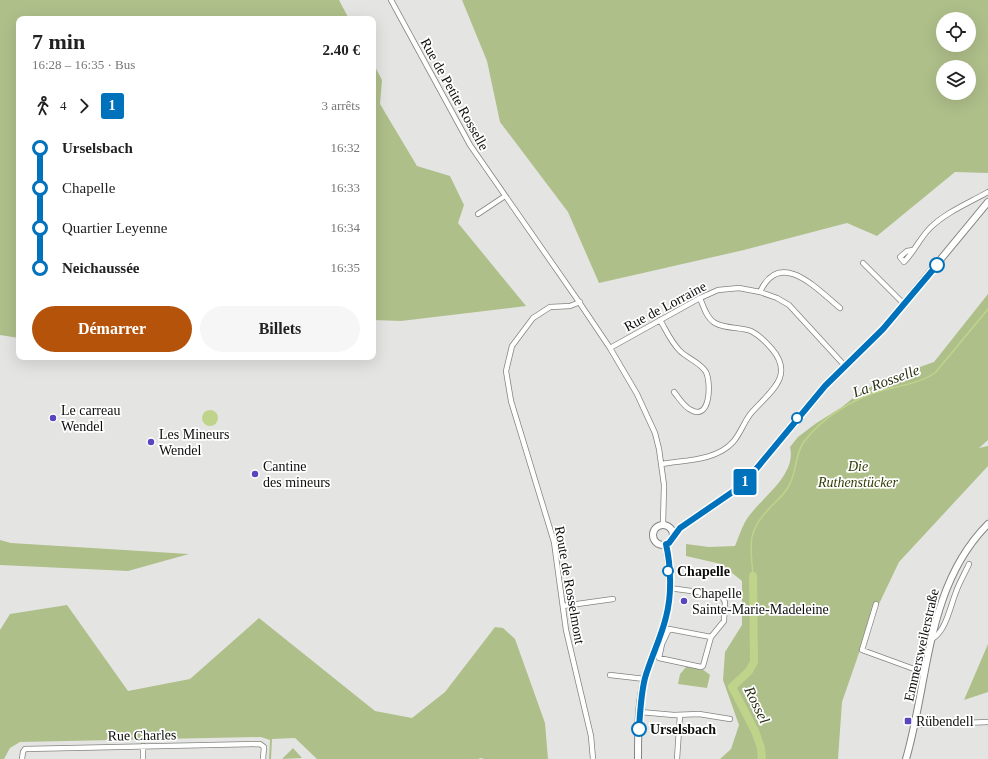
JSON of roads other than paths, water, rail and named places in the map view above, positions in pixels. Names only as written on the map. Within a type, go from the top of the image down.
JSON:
[{"type":"main road","points":[[680,528],[670,528],[663,524],[656,527],[653,534],[655,541],[658,544],[669,543],[680,528],[731,493],[747,480],[796,419],[845,366],[883,329],[988,202]]},
{"type":"main road","name":"Emmersweilerstraße","points":[[906,759],[915,725],[932,639],[942,599],[958,564],[972,542],[988,524]]},
{"type":"main road","points":[[670,528],[673,536]]},
{"type":"main road","points":[[638,759],[640,712],[645,679],[660,643],[666,617],[669,588],[666,544]]},
{"type":"street","name":"Rue de Petite Rosselle","points":[[391,0],[466,138],[580,302],[610,348],[636,394],[655,433],[662,464],[665,508],[663,524]]},
{"type":"street","points":[[913,250],[930,228],[939,220],[988,192]]},
{"type":"street","points":[[478,214],[505,196]]},
{"type":"street","points":[[863,263],[904,304]]},
{"type":"street","points":[[760,292],[770,276],[779,271],[791,273],[804,279],[840,308]]},
{"type":"street","name":"Rue de Lorraine","points":[[610,348],[700,298],[718,290],[739,288],[760,292],[777,298],[789,305],[845,366]]},
{"type":"street","points":[[662,464],[696,459],[719,453],[727,448],[739,434],[745,421],[777,385],[781,378],[781,365],[774,351],[767,343],[752,332],[715,323],[710,318],[700,298]]},
{"type":"street","name":"Route de Rosselmont","points":[[580,302],[570,306],[550,307],[533,318],[512,346],[506,371],[512,401],[554,542],[566,630],[591,736],[593,759]]},
{"type":"street","points":[[660,320],[674,344],[686,356],[703,368],[708,380],[707,402],[704,409],[698,412],[692,411],[688,408],[674,392]]},
{"type":"street","points":[[932,639],[943,626],[956,591],[969,564]]},
{"type":"street","points":[[669,588],[723,596],[725,602],[724,621],[711,637],[703,666],[701,667],[659,658],[660,643],[668,629],[711,637]]},
{"type":"street","points":[[563,606],[613,599]]},
{"type":"street","points":[[876,604],[862,650],[925,673]]},
{"type":"street","points":[[610,675],[645,679]]},
{"type":"street","points":[[640,712],[680,715],[699,714],[730,719]]},
{"type":"street","points":[[677,759],[680,715]]},
{"type":"street","points":[[915,725],[988,722]]},
{"type":"street","name":"Rue Charles","points":[[22,759],[23,750],[26,748],[260,744],[264,747],[263,759]]},
{"type":"street","points":[[143,746],[143,759]]},
{"type":"waterway","name":"La Rosselle","points":[[753,576],[751,541],[756,526],[769,508],[783,495],[790,484],[798,454],[803,443],[819,425],[829,417],[861,398],[883,390],[916,382],[935,373],[988,309]]},
{"type":"waterway","name":"Rossel","points":[[753,576],[754,662],[749,671],[732,687],[755,731],[761,748],[762,759]]},
{"type":"place","name":"Le carreau Wendel","points":[[53,418]]},
{"type":"place","name":"Les Mineurs Wendel","points":[[151,442]]},
{"type":"place","name":"Cantine des mineurs","points":[[255,474]]},
{"type":"place","name":"Chapelle","points":[[668,571]]},
{"type":"place","name":"Chapelle Sainte-Marie-Madeleine","points":[[684,601]]},
{"type":"place","name":"Rübendell","points":[[908,721]]},
{"type":"place","name":"Urselsbach","points":[[639,729]]},
{"type":"park label","name":"Die Ruthenstücker","points":[[858,474]]}]
